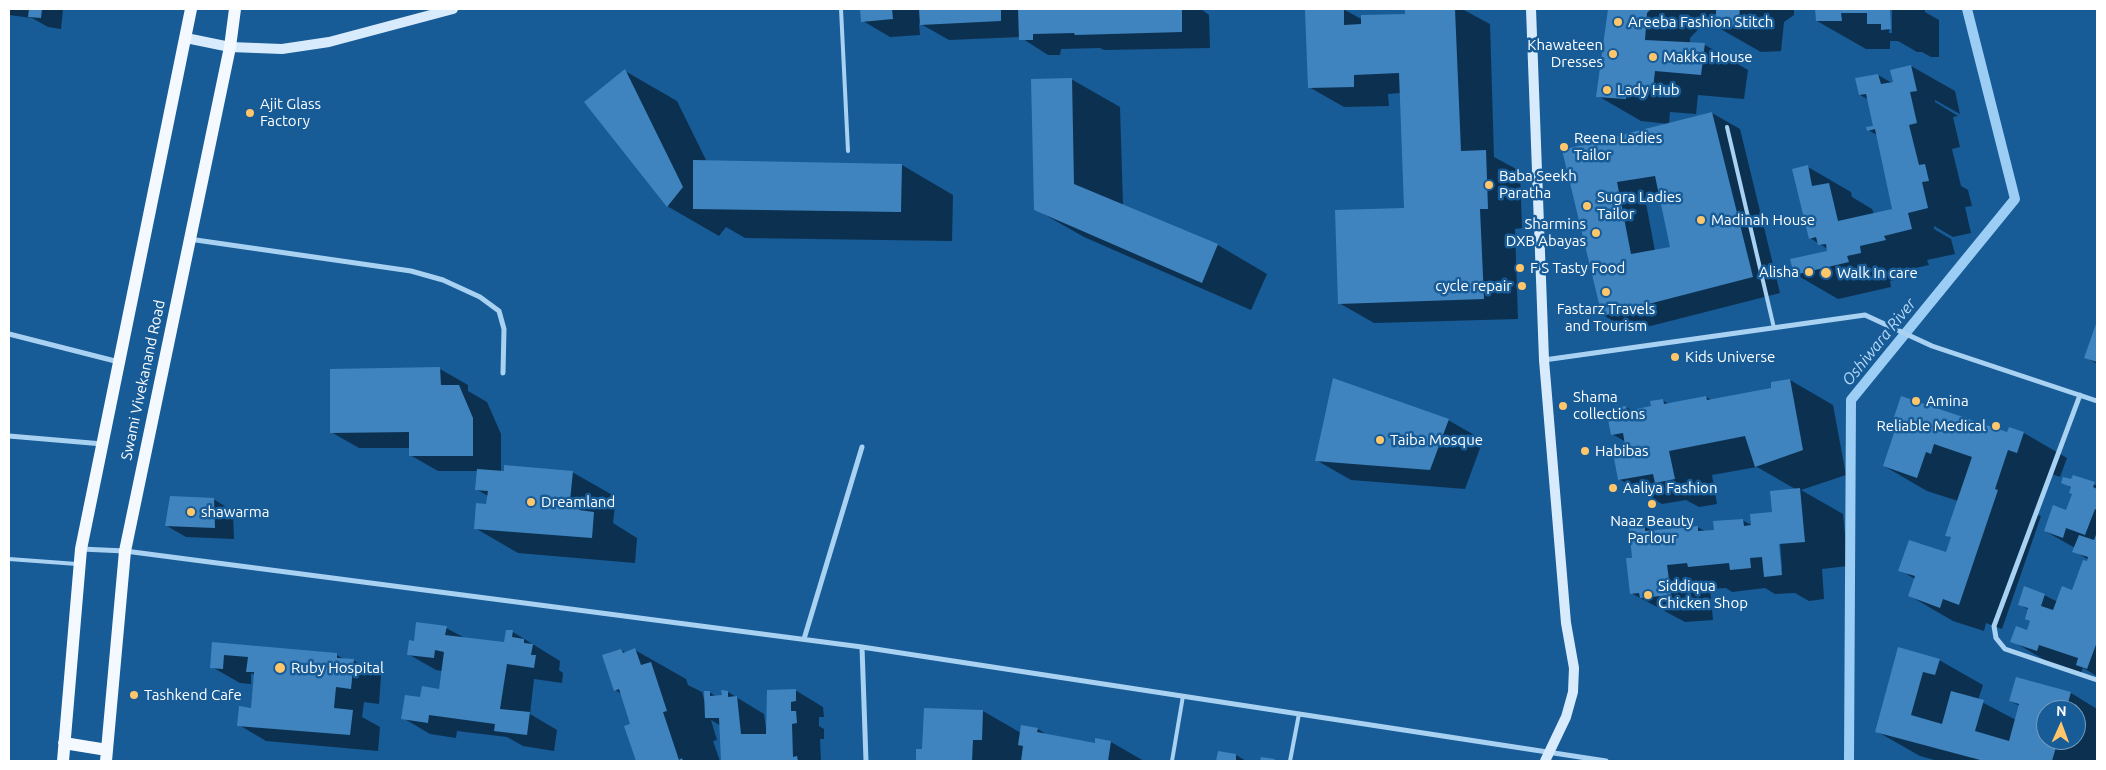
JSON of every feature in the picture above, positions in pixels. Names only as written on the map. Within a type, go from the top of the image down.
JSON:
[{"type":"main road","name":"Swami Vivekanand Road","points":[[63,761],[81,549],[191,9]]},
{"type":"main road","name":"Swami Vivekanand Road","points":[[107,756],[125,551],[230,47],[235,9]]},
{"type":"main road","points":[[64,744],[107,756]]},
{"type":"street","points":[[186,38],[230,47],[282,49],[329,42],[453,9]]},
{"type":"street","points":[[1531,9],[1544,360],[1566,623],[1574,668],[1573,692],[1566,717],[1547,757]]},
{"type":"street","points":[[189,239],[411,271],[443,280],[480,297],[499,311],[504,329],[503,374]]},
{"type":"street","points":[[1544,360],[1866,315],[1932,346],[2097,401]]},
{"type":"street","points":[[9,334],[120,362]]},
{"type":"street","points":[[2080,395],[1994,626],[1996,638],[2005,649],[2097,680]]},
{"type":"street","points":[[9,436],[103,444]]},
{"type":"street","points":[[804,639],[862,447]]},
{"type":"street","points":[[81,549],[125,551],[862,647],[1299,714],[1547,757],[1606,761]]},
{"type":"street","points":[[862,647],[866,761]]},
{"type":"lane","points":[[841,9],[848,151]]},
{"type":"lane","points":[[1727,127],[1774,328]]},
{"type":"lane","points":[[9,559],[80,564]]},
{"type":"lane","points":[[1172,761],[1182,696]]},
{"type":"lane","points":[[1290,761],[1299,714]]},
{"type":"building","points":[[29,9],[42,9],[41,18],[28,17]]},
{"type":"building","points":[[860,9],[892,9],[893,19],[861,22]]},
{"type":"building","points":[[919,9],[1001,9],[1001,21],[920,25]]},
{"type":"building","points":[[1018,9],[1182,9],[1182,32],[1075,35],[1074,33],[1033,34],[1033,40],[1019,40]]},
{"type":"building","points":[[1344,9],[1344,25],[1361,24],[1361,15],[1405,14],[1405,9],[1455,9],[1461,151],[1486,150],[1488,209],[1480,209],[1484,299],[1338,304],[1335,210],[1404,208],[1399,73],[1354,75],[1354,87],[1308,88],[1305,10]]},
{"type":"building","name":"Makka House","points":[[1608,9],[1651,9],[1647,13],[1645,40],[1705,43],[1701,75],[1655,71],[1653,89],[1626,88],[1626,99],[1596,97]]},
{"type":"building","name":"Makka House","points":[[1716,9],[1740,9],[1738,26],[1716,28]]},
{"type":"building","points":[[1815,9],[1890,9],[1891,29],[1881,30],[1881,24],[1867,24],[1867,13],[1841,13],[1842,21],[1816,21]]},
{"type":"building","points":[[1911,65],[1917,91],[1910,92],[1917,123],[1909,125],[1919,165],[1925,164],[1929,181],[1922,182],[1928,208],[1908,213],[1912,229],[1884,236],[1886,240],[1860,246],[1861,253],[1847,256],[1849,262],[1794,275],[1790,259],[1827,251],[1826,244],[1818,245],[1816,237],[1809,239],[1792,169],[1808,165],[1812,186],[1829,183],[1838,221],[1892,209],[1875,129],[1867,131],[1866,127],[1873,126],[1866,94],[1859,95],[1855,78],[1878,74],[1881,84],[1893,82],[1890,70]]},
{"type":"building","points":[[625,69],[683,187],[667,207],[584,102]]},
{"type":"building","points":[[1072,78],[1074,184],[1218,244],[1202,283],[1034,210],[1031,79]]},
{"type":"building","name":"Madinah House","points":[[1712,112],[1753,277],[1602,316],[1562,150]],"holes":[[[1655,176],[1670,247],[1631,254],[1617,182]]]},
{"type":"building","points":[[693,160],[902,164],[901,212],[693,209]]},
{"type":"building","points":[[2097,321],[2097,362],[2084,358]]},
{"type":"building","points":[[440,367],[441,385],[459,385],[473,418],[473,456],[409,456],[409,432],[330,433],[330,369]]},
{"type":"building","name":"Taiba Mosque","points":[[1333,378],[1449,419],[1430,470],[1315,461]]},
{"type":"building","points":[[1790,379],[1803,450],[1755,467],[1745,436],[1669,451],[1675,479],[1655,483],[1653,474],[1618,480],[1614,458],[1627,456],[1623,433],[1611,435],[1607,415],[1615,413],[1614,408],[1626,406],[1627,411],[1651,406],[1650,401],[1663,399],[1664,404],[1706,396],[1707,400],[1771,388],[1771,382]]},
{"type":"building","points":[[1901,396],[2007,432],[2009,427],[2024,432],[2017,453],[2008,450],[1995,489],[1998,490],[1959,605],[1943,599],[1940,608],[1908,596],[1915,576],[1898,571],[1909,540],[1946,552],[1951,537],[1945,536],[1972,457],[1934,444],[1931,454],[1926,452],[1917,478],[1883,466],[1897,424],[1892,423]]},
{"type":"building","name":"Dreamland","points":[[504,465],[573,471],[570,501],[579,502],[579,510],[594,512],[592,538],[474,529],[476,503],[486,504],[488,491],[475,490],[477,469],[504,471]]},
{"type":"building","points":[[2073,475],[2095,482],[2093,487],[2097,489],[2097,510],[2095,509],[2085,535],[2066,528],[2063,538],[2044,531],[2053,505],[2066,510],[2072,494],[2069,493],[2071,487],[2061,483],[2063,477],[2071,479]]},
{"type":"building","points":[[1800,488],[1805,542],[1779,544],[1782,575],[1764,577],[1762,557],[1750,558],[1751,568],[1730,570],[1729,563],[1688,567],[1687,563],[1667,565],[1671,595],[1640,598],[1639,593],[1630,594],[1626,558],[1632,558],[1629,526],[1645,525],[1645,531],[1698,526],[1698,531],[1714,530],[1713,521],[1743,519],[1744,526],[1751,525],[1750,514],[1772,512],[1770,491]]},
{"type":"building","name":"shawarma","points":[[170,496],[214,498],[215,528],[165,526]]},
{"type":"building","points":[[2097,532],[2097,642],[2087,669],[2076,665],[2078,658],[2039,645],[2037,651],[2010,642],[2016,626],[2027,630],[2030,621],[2025,619],[2028,608],[2018,605],[2024,586],[2045,594],[2041,606],[2053,610],[2062,586],[2072,590],[2083,560],[2087,561],[2088,557],[2072,552],[2079,535],[2094,540]]},
{"type":"building","points":[[416,622],[447,626],[445,635],[504,642],[506,630],[513,630],[512,637],[524,639],[524,643],[533,644],[531,655],[536,655],[534,668],[507,664],[500,709],[530,712],[527,735],[494,731],[495,724],[429,715],[428,723],[401,719],[405,695],[420,697],[422,686],[439,689],[444,652],[435,650],[434,658],[407,655],[409,640],[414,641]]},
{"type":"building","points":[[212,642],[337,653],[337,658],[354,659],[351,689],[336,687],[334,708],[353,710],[350,735],[237,726],[239,706],[251,708],[254,672],[246,672],[248,657],[224,655],[223,669],[210,668]]},
{"type":"building","points":[[1898,647],[1940,659],[1935,675],[1923,672],[1911,715],[1942,724],[1951,691],[1984,700],[1975,731],[2009,741],[2019,704],[2009,701],[2016,677],[2071,692],[2069,700],[2036,700],[2036,750],[2055,750],[2052,761],[1984,761],[1875,732]]},
{"type":"building","points":[[635,648],[641,665],[651,662],[667,711],[663,712],[679,760],[682,758],[683,761],[636,761],[624,726],[630,724],[619,689],[614,691],[602,655],[621,649],[623,653]]},
{"type":"building","points":[[796,689],[796,701],[791,702],[791,711],[796,711],[797,723],[792,724],[793,757],[797,756],[798,761],[721,761],[719,718],[705,718],[704,691],[710,691],[710,696],[722,695],[721,690],[728,691],[728,697],[737,696],[741,734],[766,734],[767,690]]},
{"type":"building","points":[[924,708],[983,710],[982,740],[973,740],[972,761],[916,761],[916,749],[922,749]]},
{"type":"building","points":[[1021,725],[1038,728],[1037,732],[1095,743],[1095,738],[1111,741],[1108,761],[1021,761],[1023,746],[1018,745]]},
{"type":"building","points":[[1218,751],[1236,754],[1236,761],[1216,761]]},
{"type":"building","points":[[1261,757],[1275,759],[1274,761],[1260,761]]},
{"type":"waterway","name":"Oshiwara River","points":[[1849,761],[1851,400],[2015,199],[1967,9]]},
{"type":"place","name":"Areeba Fashion Stitch","points":[[1618,22]]},
{"type":"place","name":"Khawateen Dresses","points":[[1613,54]]},
{"type":"place","name":"Makka House","points":[[1653,57]]},
{"type":"place","name":"Lady Hub","points":[[1607,90]]},
{"type":"place","name":"Ajit Glass Factory","points":[[250,113]]},
{"type":"place","name":"Reena Ladies Tailor","points":[[1564,147]]},
{"type":"place","name":"Baba Seekh Paratha","points":[[1489,185]]},
{"type":"place","name":"Sugra Ladies Tailor","points":[[1587,206]]},
{"type":"place","name":"Madinah House","points":[[1701,220]]},
{"type":"place","name":"Sharmins DXB Abayas","points":[[1596,233]]},
{"type":"place","name":"F S Tasty Food","points":[[1520,268]]},
{"type":"place","name":"Alisha","points":[[1809,272]]},
{"type":"place","name":"Walk In care","points":[[1826,273]]},
{"type":"place","name":"cycle repair","points":[[1522,286]]},
{"type":"place","name":"Fastarz Travels and Tourism","points":[[1606,292]]},
{"type":"place","name":"Kids Universe","points":[[1675,357]]},
{"type":"place","name":"Amina","points":[[1916,401]]},
{"type":"place","name":"Shama collections","points":[[1563,406]]},
{"type":"place","name":"Reliable Medical","points":[[1996,426]]},
{"type":"place","name":"Taiba Mosque","points":[[1380,440]]},
{"type":"place","name":"Habibas","points":[[1585,451]]},
{"type":"place","name":"Aaliya Fashion","points":[[1613,488]]},
{"type":"place","name":"Dreamland","points":[[531,502]]},
{"type":"place","name":"Naaz Beauty Parlour","points":[[1652,504]]},
{"type":"place","name":"shawarma","points":[[191,512]]},
{"type":"place","name":"Siddiqua Chicken Shop","points":[[1648,595]]},
{"type":"place","name":"Ruby Hospital","points":[[280,668]]},
{"type":"place","name":"Tashkend Cafe","points":[[134,695]]}]
